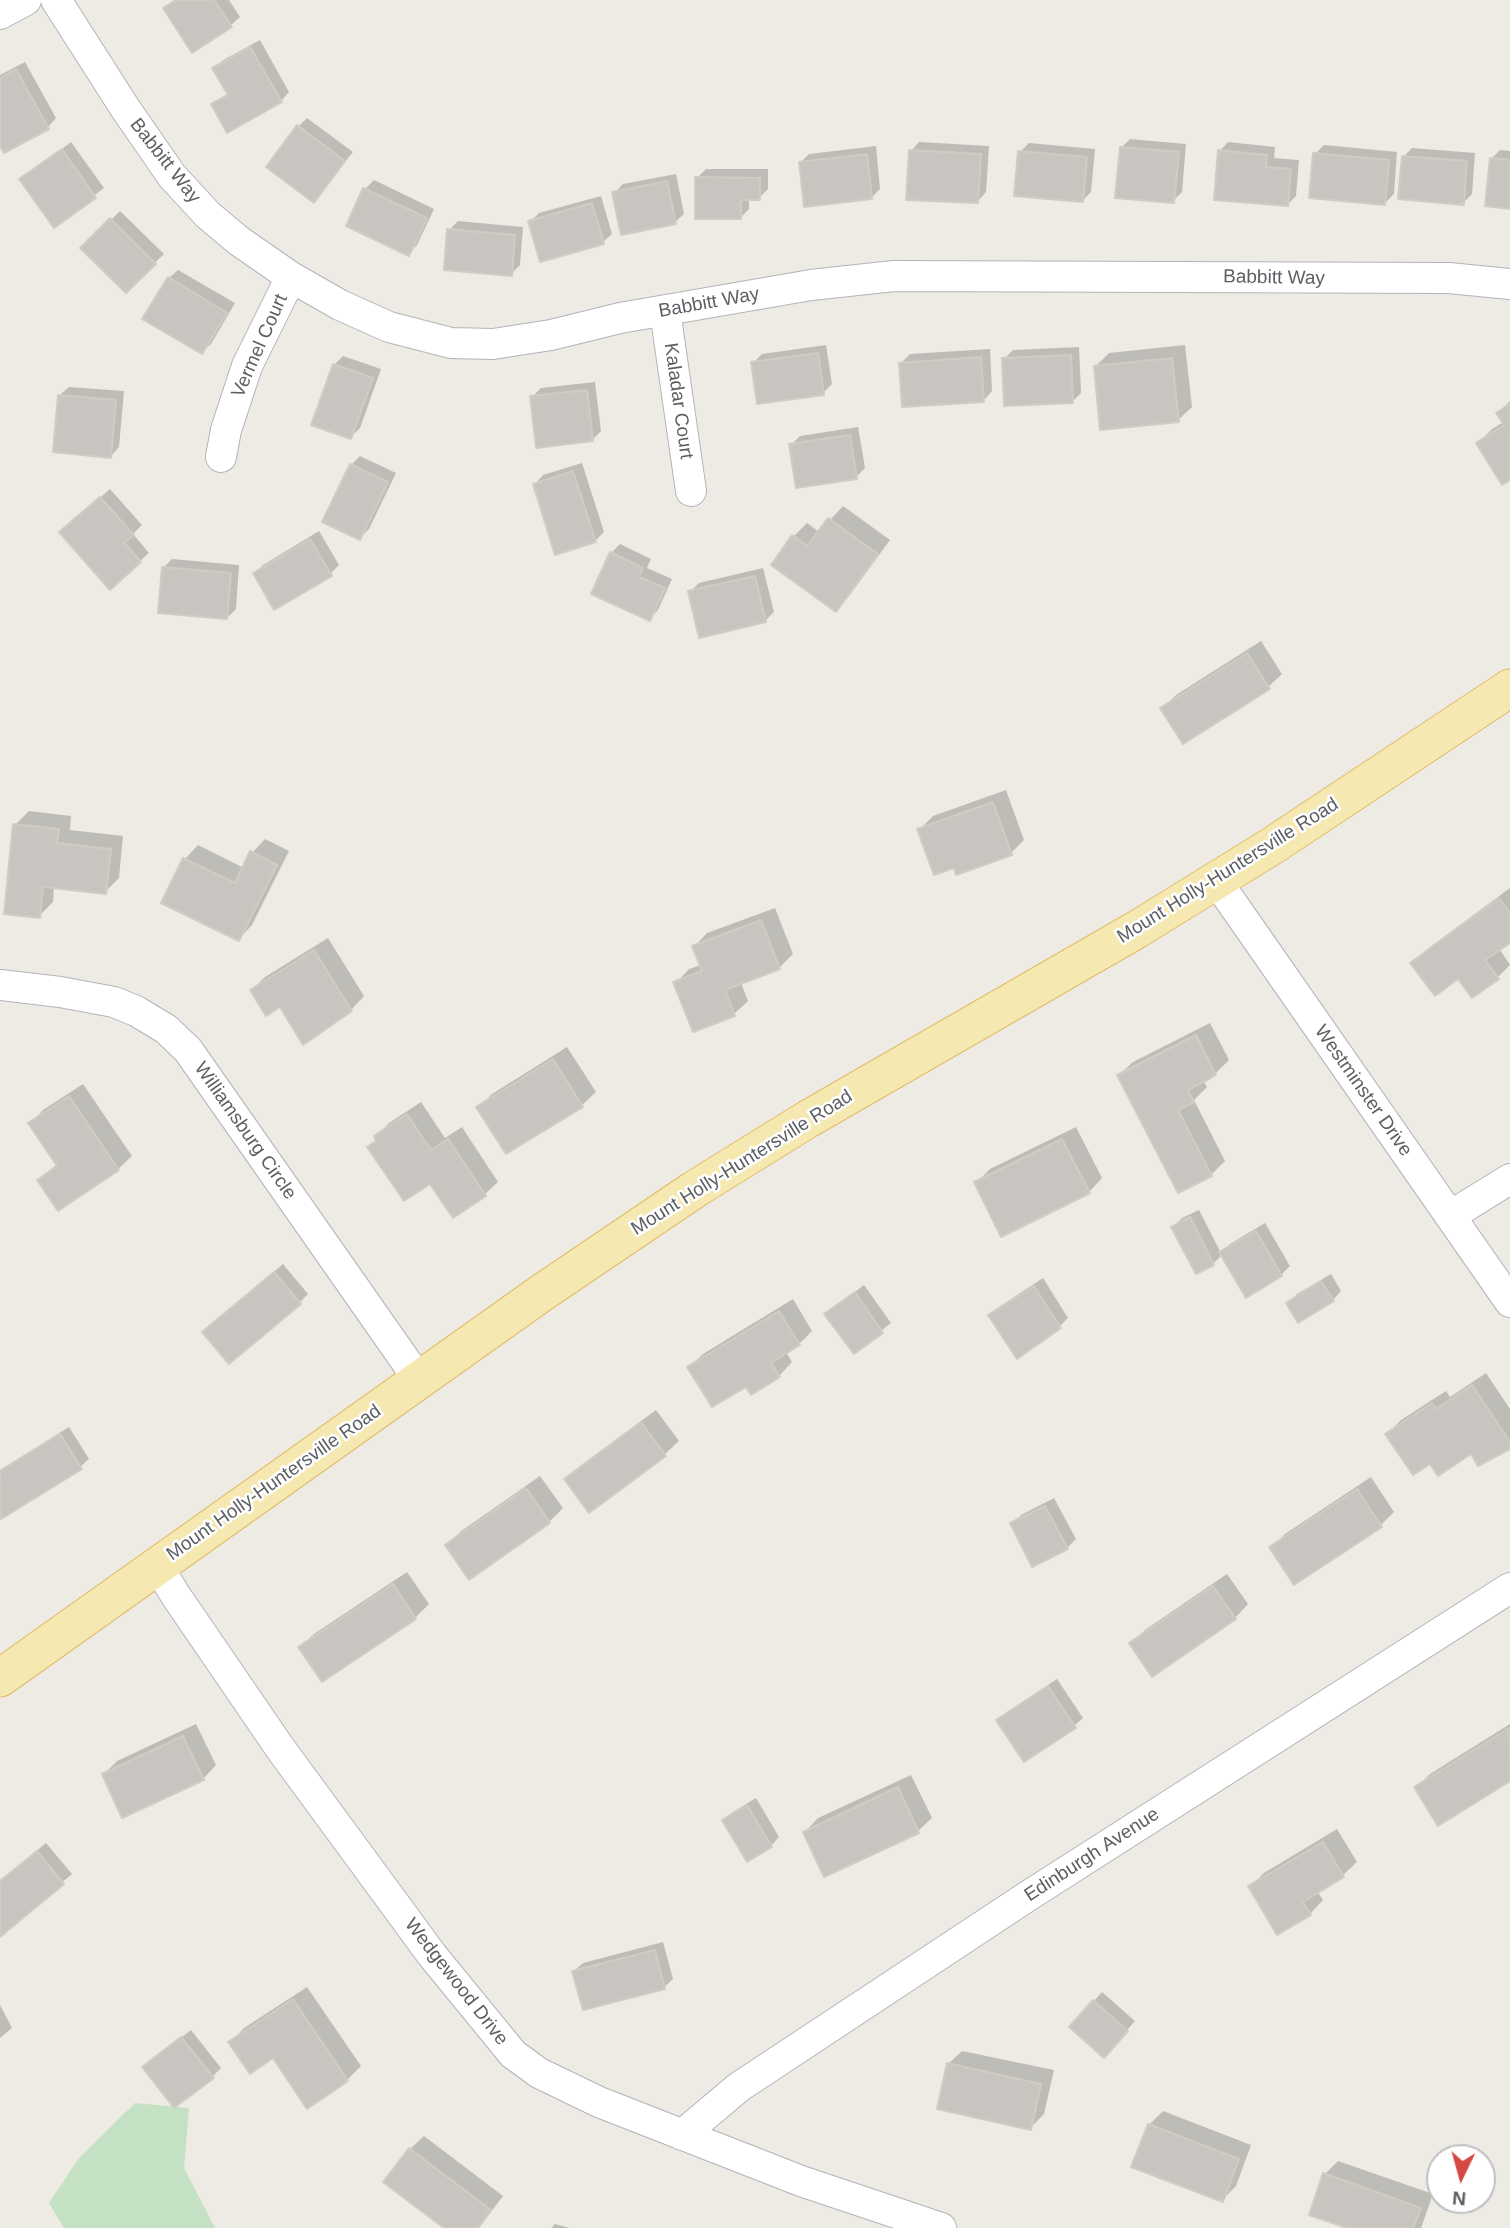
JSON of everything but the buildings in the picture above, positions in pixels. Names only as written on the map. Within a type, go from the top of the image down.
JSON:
[{"type":"main road","name":"Mount Holly-Huntersville Road","points":[[0,1678],[540,1294],[695,1189],[808,1119],[1136,930],[1272,846],[1510,688]]},
{"type":"street","points":[[0,14],[26,0]]},
{"type":"street","name":"Babbitt Way","points":[[56,0],[172,176],[208,215],[239,241],[291,277],[340,305],[389,327],[451,343],[493,344],[551,335],[620,318],[811,285],[894,276],[1449,278],[1510,284]]},
{"type":"street","name":"Vermel Court","points":[[220,457],[247,366],[291,277]]},
{"type":"street","name":"Kaladar Court","points":[[665,311],[691,491]]},
{"type":"street","name":"Westminster Drive","points":[[1216,880],[1510,1302]]},
{"type":"street","name":"Williamsburg Circle","points":[[0,985],[114,1002],[136,1011],[174,1036],[188,1050],[419,1380]]},
{"type":"street","points":[[1450,1216],[1510,1179]]},
{"type":"street","name":"Wedgewood Drive","points":[[157,1565],[280,1748],[432,1955],[506,2046],[539,2073],[599,2102],[801,2181],[941,2228]]},
{"type":"street","name":"Edinburgh Avenue","points":[[682,2135],[739,2087],[993,1919],[1510,1588]]},
{"type":"green space","points":[[135,2103],[189,2108],[184,2168],[215,2228],[64,2228],[49,2203],[79,2158]]}]
